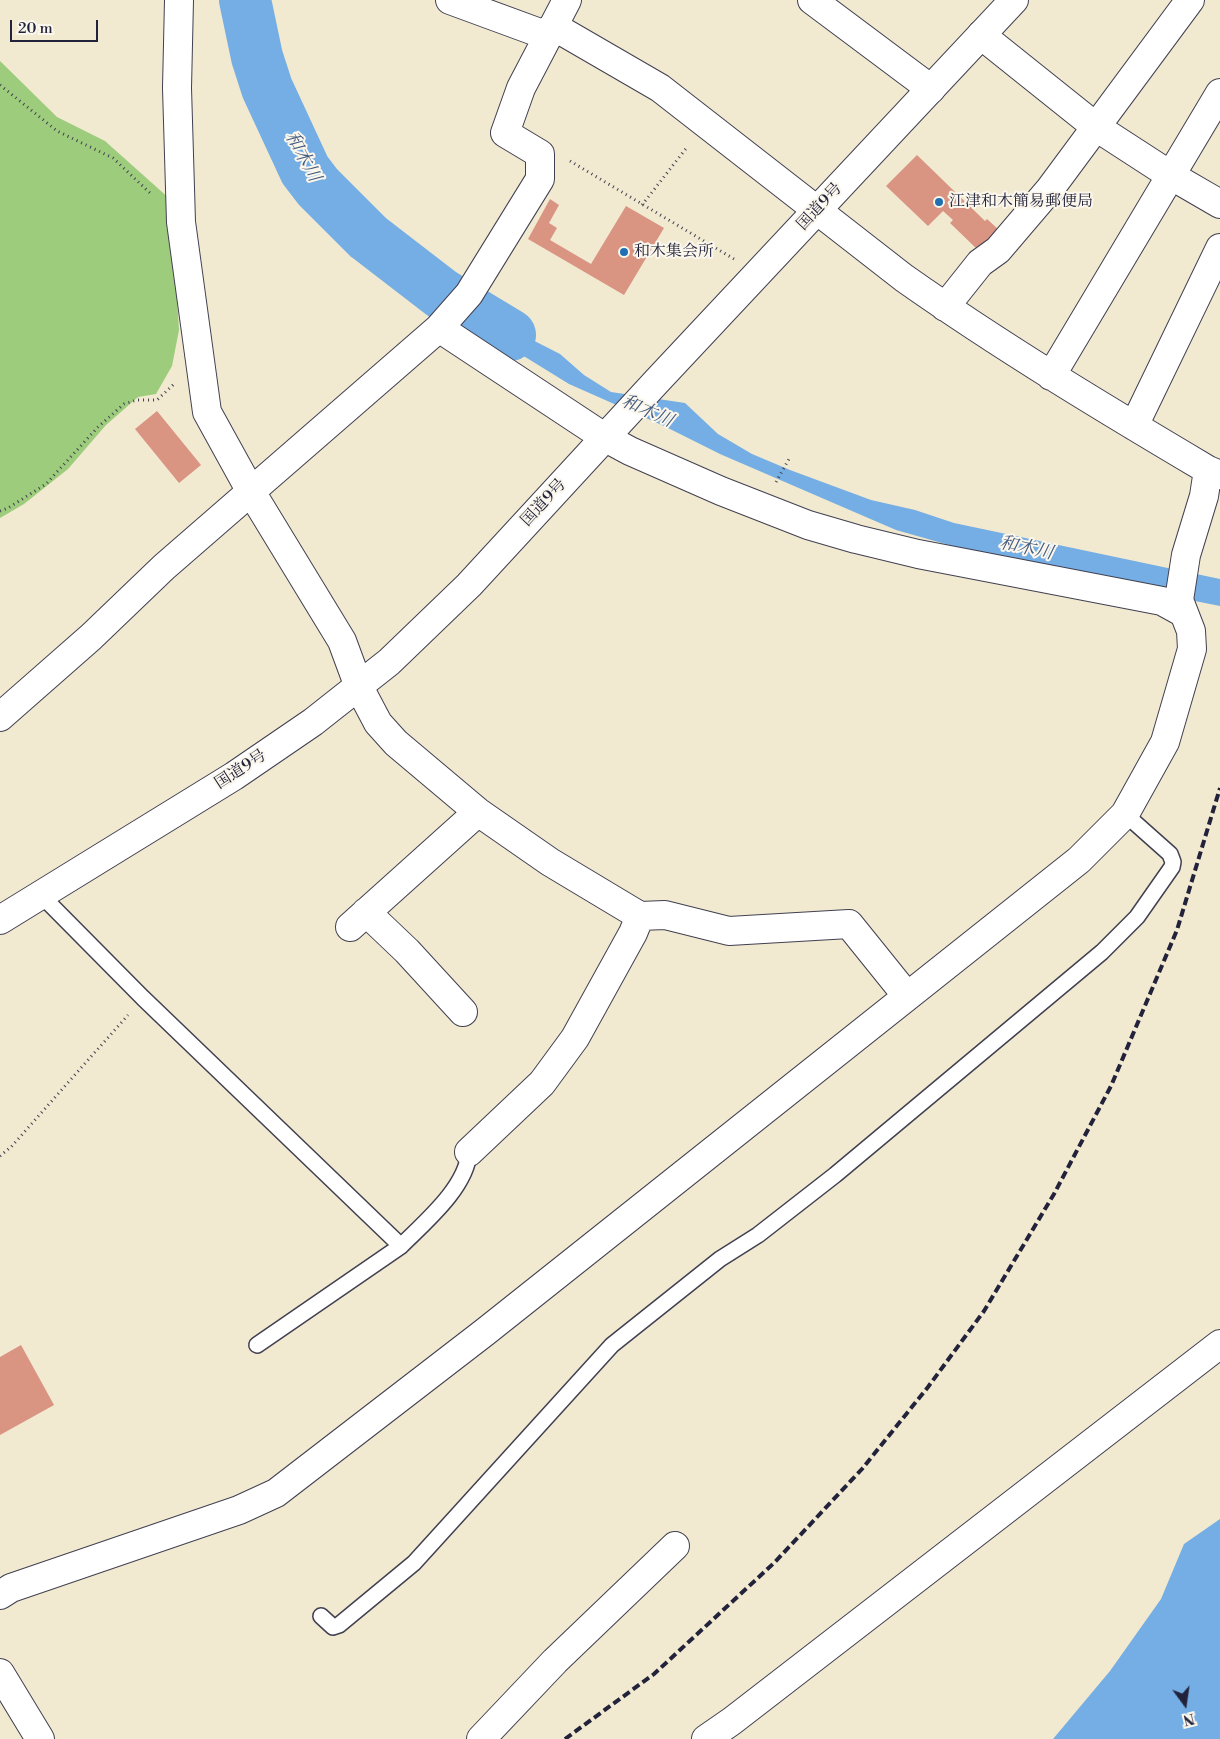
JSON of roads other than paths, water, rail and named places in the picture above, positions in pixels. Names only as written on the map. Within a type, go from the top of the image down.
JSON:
[{"type":"main road","points":[[179,0],[177,88],[181,222],[198,358],[207,412],[250,490],[342,641],[359,687],[378,723],[396,743],[478,812],[550,862],[640,916],[665,915],[729,931],[849,924],[907,996]]},
{"type":"main road","points":[[0,1595],[11,1588],[239,1510],[276,1493],[493,1326],[1078,860],[1126,814],[1164,742],[1192,649],[1191,631],[1181,606],[1186,555],[1204,496],[1214,473],[1050,376],[945,307],[904,278],[660,88],[550,31],[450,0]]},
{"type":"main road","points":[[0,717],[91,637],[164,567],[250,490],[443,324],[469,294],[540,179],[540,154],[505,134],[521,88],[568,0]]},
{"type":"main road","points":[[812,0],[931,89]]},
{"type":"main road","name":"国道9号","points":[[0,920],[234,776],[313,722],[389,662],[469,585],[610,431],[1014,0]]},
{"type":"main road","points":[[945,307],[980,263],[998,250],[1012,236],[1050,189],[1190,0]]},
{"type":"main road","points":[[981,35],[1096,127],[1170,175],[1220,204]]},
{"type":"main road","points":[[1050,376],[1220,93]]},
{"type":"main road","points":[[1134,426],[1220,248]]},
{"type":"main road","points":[[443,324],[610,431],[630,451],[712,487],[808,525],[918,554],[1181,606]]},
{"type":"main road","points":[[463,1012],[407,952],[358,920],[478,812]]},
{"type":"main road","points":[[469,1152],[542,1083],[575,1038],[634,933],[640,916]]},
{"type":"main road","points":[[706,1739],[732,1721],[1220,1344]]},
{"type":"main road","points":[[481,1739],[555,1661],[675,1546]]},
{"type":"main road","points":[[0,1673],[40,1739]]},
{"type":"lane","points":[[321,1616],[333,1627],[339,1625],[414,1563],[612,1345],[720,1259],[758,1234],[835,1175],[1102,952],[1137,917],[1172,867],[1173,862],[1170,854],[1126,814]]},
{"type":"lane","points":[[41,895],[143,998],[401,1246]]},
{"type":"lane","points":[[257,1345],[401,1246],[448,1198],[469,1163],[469,1152]]},
{"type":"water","points":[[463,302],[477,307],[503,325],[560,354],[584,375],[611,392],[685,403],[718,434],[752,454],[790,470],[871,500],[915,510],[954,523],[1220,579],[1220,606],[1195,601],[1166,591],[1023,566],[896,530],[720,454],[664,426],[569,384],[501,342],[451,317]]},
{"type":"water","points":[[1220,1519],[1220,1739],[1053,1739],[1110,1671],[1161,1599],[1184,1544]]},
{"type":"waterway","name":"和木川","points":[[245,0],[257,57],[267,88],[305,170],[318,187],[368,237],[442,294],[510,335]]},
{"type":"railway","points":[[565,1739],[654,1674],[774,1563],[862,1469],[928,1387],[984,1311],[1054,1194],[1111,1086],[1177,930],[1220,788]]},
{"type":"place","name":"江津和木簡易郵便局","points":[[939,202]]},
{"type":"place","name":"和木集会所","points":[[624,252]]}]
